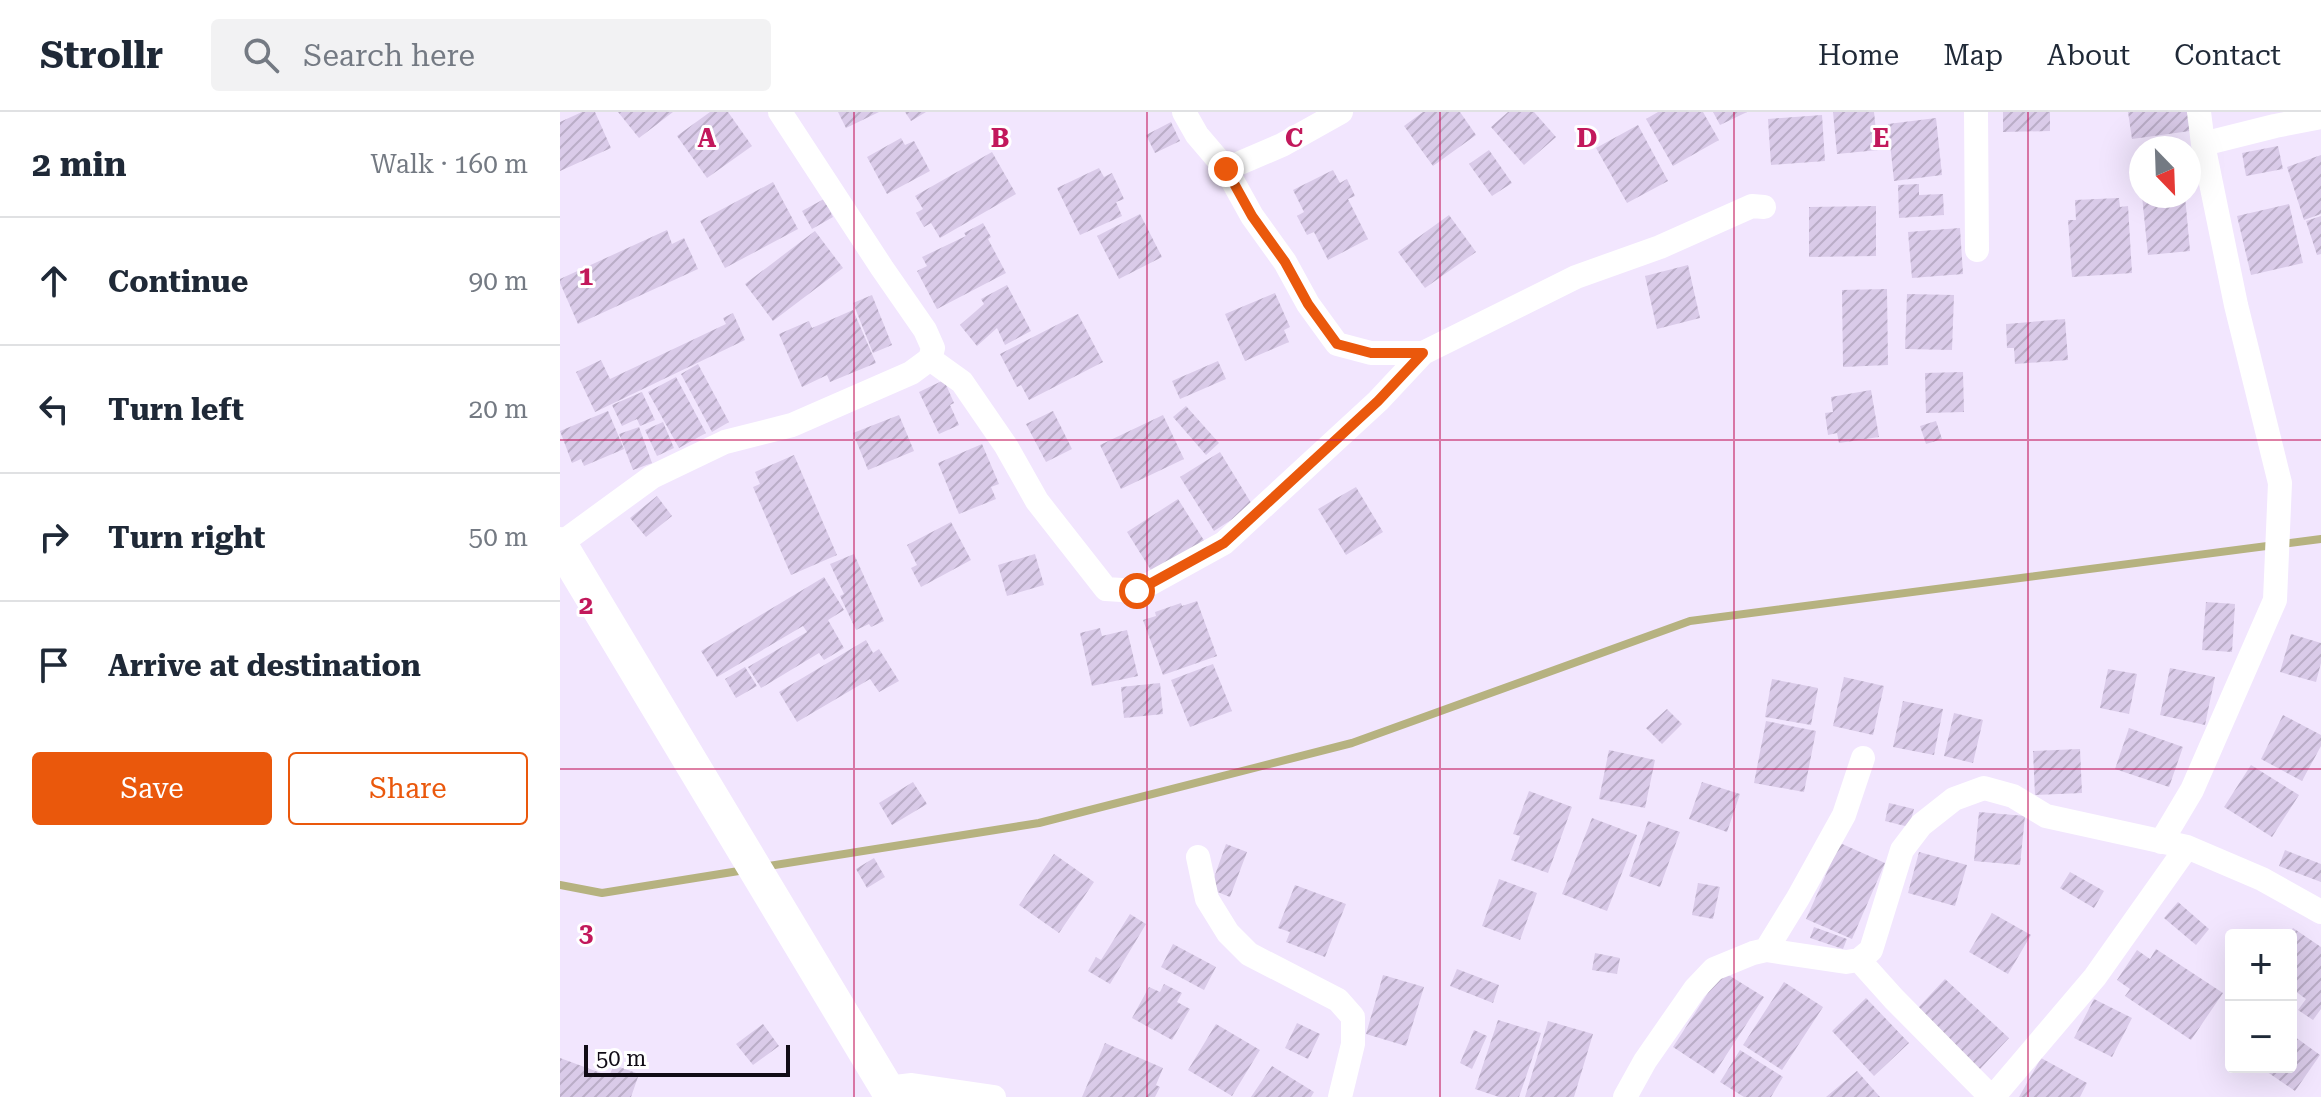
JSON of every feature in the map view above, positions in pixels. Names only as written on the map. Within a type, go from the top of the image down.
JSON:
[{"type":"main road","points":[[560,544],[889,1093]]},
{"type":"street","points":[[560,544],[652,477],[725,442],[792,425],[911,373],[930,359],[933,348],[925,330],[780,112]]},
{"type":"street","points":[[1184,112],[1197,135],[1226,169],[1252,216],[1337,344],[1371,353],[1423,353]]},
{"type":"street","points":[[1226,169],[1282,145],[1341,112]]},
{"type":"street","points":[[1976,112],[1977,250]]},
{"type":"street","points":[[2161,842],[2192,790],[2275,600],[2280,483],[2236,305],[2199,112]]},
{"type":"street","points":[[2203,144],[2321,117]]},
{"type":"street","points":[[930,359],[962,382],[1006,446],[1037,501],[1106,589],[1137,591],[1224,543],[1378,401],[1423,353],[1576,277],[1660,247],[1752,206],[1764,207]]},
{"type":"street","points":[[1766,950],[1844,815],[1863,758]]},
{"type":"street","points":[[1625,1097],[1645,1061],[1695,989],[1714,969],[1766,950],[1846,962],[1859,960],[1871,950],[1902,850],[1921,825],[1954,799],[1984,788],[2013,796],[2046,816],[2187,847],[2262,879],[2321,912]]},
{"type":"street","points":[[1859,960],[1992,1097],[2095,977],[2187,847]]},
{"type":"street","points":[[1198,857],[1207,899],[1228,933],[1249,954],[1338,1000],[1353,1017],[1353,1044],[1340,1097]]},
{"type":"street","points":[[889,1093],[912,1085],[994,1097]]},
{"type":"building","points":[[582,112],[595,112],[611,148],[560,171],[560,122]]},
{"type":"building","points":[[618,112],[673,112],[639,138]]},
{"type":"building","points":[[710,112],[728,112],[752,146],[707,178],[677,136]]},
{"type":"building","points":[[838,112],[879,112],[846,128]]},
{"type":"building","points":[[905,112],[926,112],[911,121]]},
{"type":"building","points":[[1423,112],[1460,112],[1476,135],[1433,166],[1404,126]]},
{"type":"building","points":[[1508,112],[1534,112],[1556,137],[1524,165],[1491,127]]},
{"type":"building","points":[[1658,112],[1703,112],[1719,140],[1673,166],[1646,119]]},
{"type":"building","points":[[1713,112],[1747,112],[1720,125]]},
{"type":"building","points":[[1833,112],[1874,112],[1878,150],[1837,154]]},
{"type":"building","points":[[2003,112],[2050,112],[2050,131],[2003,132]]},
{"type":"building","points":[[2128,112],[2188,112],[2190,131],[2132,136]]},
{"type":"building","points":[[1822,115],[1825,161],[1771,165],[1768,119]]},
{"type":"building","points":[[1936,118],[1942,175],[1894,181],[1888,124]]},
{"type":"building","points":[[1171,122],[1180,141],[1155,153],[1146,135]]},
{"type":"building","points":[[1638,125],[1668,181],[1627,203],[1596,148]]},
{"type":"building","points":[[901,138],[905,145],[914,141],[930,171],[887,194],[867,157]]},
{"type":"building","points":[[2278,146],[2283,169],[2246,176],[2242,153]]},
{"type":"building","points":[[1489,150],[1512,183],[1492,196],[1469,164]]},
{"type":"building","points":[[992,152],[1016,194],[940,238],[931,223],[924,227],[916,213],[923,209],[915,196]]},
{"type":"building","points":[[2321,155],[2321,214],[2304,220],[2287,167]]},
{"type":"building","points":[[1099,168],[1104,177],[1112,173],[1124,199],[1116,202],[1122,216],[1080,235],[1057,188]]},
{"type":"building","points":[[1333,170],[1340,183],[1347,179],[1355,196],[1348,199],[1368,239],[1328,260],[1314,232],[1307,235],[1297,216],[1304,212],[1293,190]]},
{"type":"building","points":[[773,182],[798,229],[725,268],[700,221]]},
{"type":"building","points":[[1919,184],[1919,195],[1943,194],[1944,215],[1899,218],[1898,185]]},
{"type":"building","points":[[2119,198],[2120,207],[2128,206],[2132,273],[2072,277],[2068,220],[2076,220],[2075,200]]},
{"type":"building","points":[[824,199],[833,217],[812,229],[802,211]]},
{"type":"building","points":[[2289,204],[2303,263],[2251,275],[2237,216]]},
{"type":"building","points":[[1876,206],[1876,256],[1809,257],[1809,207]]},
{"type":"building","points":[[2143,208],[2186,208],[2190,251],[2148,255]]},
{"type":"building","points":[[1140,214],[1162,257],[1119,279],[1097,236]]},
{"type":"building","points":[[1449,215],[1476,252],[1425,288],[1398,252]]},
{"type":"building","points":[[2321,216],[2321,254],[2317,255],[2306,221]]},
{"type":"building","points":[[983,223],[1006,273],[937,309],[917,271],[927,266],[922,257],[966,236],[964,233]]},
{"type":"building","points":[[1960,228],[1963,274],[1912,278],[1908,232]]},
{"type":"building","points":[[667,230],[672,244],[684,238],[698,269],[578,324],[560,279]]},
{"type":"building","points":[[815,231],[843,268],[773,321],[745,284]]},
{"type":"building","points":[[1688,265],[1700,318],[1657,329],[1645,276]]},
{"type":"building","points":[[1007,285],[1031,331],[1005,345],[997,328],[977,346],[960,325],[984,304],[981,299]]},
{"type":"building","points":[[1887,289],[1888,365],[1843,367],[1842,290]]},
{"type":"building","points":[[1275,293],[1290,327],[1284,330],[1289,342],[1245,361],[1225,314]]},
{"type":"building","points":[[1907,294],[1954,295],[1952,350],[1905,349]]},
{"type":"building","points":[[872,295],[892,345],[873,353],[853,303]]},
{"type":"building","points":[[853,310],[876,363],[830,382],[827,375],[802,387],[779,334],[809,321],[812,328]]},
{"type":"building","points":[[733,313],[745,340],[595,412],[576,372],[601,360],[610,379],[726,324],[723,318]]},
{"type":"building","points":[[1078,314],[1103,362],[1029,400],[1021,385],[1017,387],[1000,354]]},
{"type":"building","points":[[2065,319],[2068,360],[2015,364],[2014,348],[2007,348],[2006,324]]},
{"type":"building","points":[[1218,361],[1226,379],[1180,399],[1172,381]]},
{"type":"building","points":[[698,364],[729,422],[712,432],[681,374]]},
{"type":"building","points":[[1963,372],[1964,412],[1926,413],[1925,373]]},
{"type":"building","points":[[676,377],[706,433],[679,448],[648,392]]},
{"type":"building","points":[[944,380],[959,425],[939,434],[919,392]]},
{"type":"building","points":[[1871,390],[1879,437],[1839,443],[1837,433],[1828,435],[1825,413],[1833,412],[1831,397]]},
{"type":"building","points":[[642,392],[655,420],[640,426],[637,419],[622,426],[612,405]]},
{"type":"building","points":[[1186,406],[1219,443],[1206,455],[1173,417]]},
{"type":"building","points":[[608,411],[624,449],[584,466],[581,459],[572,463],[560,431]]},
{"type":"building","points":[[1053,411],[1072,449],[1046,462],[1026,424]]},
{"type":"building","points":[[899,415],[914,451],[868,470],[853,433]]},
{"type":"building","points":[[1163,415],[1184,459],[1121,489],[1100,445]]},
{"type":"building","points":[[1936,421],[1942,439],[1926,444],[1920,426]]},
{"type":"building","points":[[663,422],[674,448],[657,456],[645,430]]},
{"type":"building","points":[[639,427],[652,463],[633,470],[619,434]]},
{"type":"building","points":[[982,444],[999,484],[991,487],[996,499],[959,514],[938,463]]},
{"type":"building","points":[[1220,452],[1253,506],[1214,531],[1180,477]]},
{"type":"building","points":[[794,455],[837,555],[791,575],[753,487],[760,484],[755,472]]},
{"type":"building","points":[[1356,487],[1383,532],[1346,555],[1318,509]]},
{"type":"building","points":[[657,496],[672,516],[646,537],[630,518]]},
{"type":"building","points":[[1178,499],[1205,542],[1154,575],[1127,532]]},
{"type":"building","points":[[951,522],[971,560],[921,587],[911,568],[917,565],[907,545]]},
{"type":"building","points":[[854,554],[884,621],[856,630],[840,596],[844,594],[830,564]]},
{"type":"building","points":[[1035,554],[1044,585],[1007,596],[998,565]]},
{"type":"building","points":[[824,577],[844,610],[828,620],[844,648],[824,660],[819,653],[761,688],[748,667],[807,632],[803,626],[717,677],[701,651]]},
{"type":"building","points":[[1197,601],[1217,656],[1163,675],[1143,620],[1156,616],[1155,612]]},
{"type":"building","points":[[2206,602],[2235,604],[2232,652],[2202,650]]},
{"type":"building","points":[[1100,628],[1102,636],[1127,630],[1138,676],[1092,686],[1080,633]]},
{"type":"building","points":[[2291,634],[2321,643],[2321,663],[2316,682],[2280,672]]},
{"type":"building","points":[[866,640],[873,653],[879,649],[899,681],[879,692],[870,679],[797,722],[779,692]]},
{"type":"building","points":[[1213,664],[1232,711],[1190,727],[1171,680]]},
{"type":"building","points":[[745,667],[757,686],[736,698],[725,679]]},
{"type":"building","points":[[2170,668],[2215,677],[2205,725],[2160,715]]},
{"type":"building","points":[[2108,669],[2137,674],[2129,714],[2100,708]]},
{"type":"building","points":[[1844,677],[1884,686],[1873,735],[1833,726]]},
{"type":"building","points":[[1772,679],[1818,688],[1811,725],[1765,717]]},
{"type":"building","points":[[1160,683],[1163,714],[1124,718],[1121,687]]},
{"type":"building","points":[[1903,701],[1943,709],[1934,755],[1893,747]]},
{"type":"building","points":[[1667,709],[1682,724],[1662,744],[1646,728]]},
{"type":"building","points":[[1954,713],[1983,720],[1973,763],[1944,756]]},
{"type":"building","points":[[2283,715],[2321,735],[2321,746],[2302,781],[2261,759]]},
{"type":"building","points":[[1766,721],[1816,731],[1804,792],[1754,783]]},
{"type":"building","points":[[2129,728],[2183,747],[2169,787],[2115,769]]},
{"type":"building","points":[[2080,749],[2082,793],[2035,795],[2033,751]]},
{"type":"building","points":[[1609,750],[1655,760],[1645,808],[1599,799]]},
{"type":"building","points":[[2251,765],[2299,795],[2272,837],[2224,807]]},
{"type":"building","points":[[913,782],[927,804],[892,825],[879,803]]},
{"type":"building","points":[[1702,782],[1740,794],[1727,832],[1689,819]]},
{"type":"building","points":[[1529,791],[1572,807],[1548,873],[1511,860],[1520,836],[1513,834]]},
{"type":"building","points":[[1889,803],[1914,809],[1909,827],[1885,821]]},
{"type":"building","points":[[1979,812],[2025,816],[2020,865],[1974,861]]},
{"type":"building","points":[[1592,818],[1637,835],[1607,911],[1562,894]]},
{"type":"building","points":[[1648,821],[1680,832],[1660,887],[1629,876]]},
{"type":"building","points":[[1840,843],[1885,863],[1852,939],[1806,919]]},
{"type":"building","points":[[1226,844],[1247,852],[1230,897],[1210,889]]},
{"type":"building","points":[[2285,850],[2321,864],[2321,882],[2279,866]]},
{"type":"building","points":[[1919,852],[1967,865],[1955,906],[1908,893]]},
{"type":"building","points":[[1054,854],[1094,882],[1059,933],[1019,905]]},
{"type":"building","points":[[874,858],[885,877],[867,888],[856,869]]},
{"type":"building","points":[[2070,872],[2104,891],[2094,908],[2060,888]]},
{"type":"building","points":[[1499,879],[1537,893],[1520,940],[1482,926]]},
{"type":"building","points":[[1698,883],[1720,887],[1713,919],[1692,915]]},
{"type":"building","points":[[1295,885],[1346,904],[1325,957],[1286,942],[1290,932],[1278,928]]},
{"type":"building","points":[[2178,902],[2209,929],[2196,945],[2164,918]]},
{"type":"building","points":[[1992,913],[2031,935],[2008,974],[1969,952]]},
{"type":"building","points":[[1130,914],[1146,924],[1110,984],[1088,971],[1096,957],[1101,960]]},
{"type":"building","points":[[1814,927],[1847,939],[1843,949],[1810,938]]},
{"type":"building","points":[[2297,931],[2321,947],[2321,1009],[2313,1020],[2298,1010],[2306,999],[2297,992]]},
{"type":"building","points":[[1173,944],[1216,967],[1204,990],[1161,967]]},
{"type":"building","points":[[2156,949],[2223,993],[2191,1040],[2125,996],[2130,989],[2117,980],[2137,950],[2150,959]]},
{"type":"building","points":[[1595,953],[1620,958],[1617,974],[1592,970]]},
{"type":"building","points":[[1457,969],[1499,985],[1493,1003],[1450,986]]},
{"type":"building","points":[[1722,971],[1764,997],[1714,1074],[1673,1047]]},
{"type":"building","points":[[1383,975],[1424,987],[1406,1046],[1366,1034]]},
{"type":"building","points":[[1945,979],[2009,1038],[1979,1070],[1915,1011]]},
{"type":"building","points":[[1784,982],[1823,1007],[1782,1070],[1743,1045]]},
{"type":"building","points":[[1164,984],[1182,993],[1177,1002],[1190,1009],[1172,1040],[1132,1018],[1149,987],[1160,992]]},
{"type":"building","points":[[1866,998],[1909,1043],[1874,1076],[1832,1031]]},
{"type":"building","points":[[2094,999],[2132,1018],[2112,1057],[2074,1038]]},
{"type":"building","points":[[1498,1020],[1541,1033],[1519,1097],[1499,1097],[1475,1089]]},
{"type":"building","points":[[1548,1021],[1593,1034],[1574,1097],[1525,1097]]},
{"type":"building","points":[[1297,1023],[1320,1034],[1308,1059],[1285,1048]]},
{"type":"building","points":[[763,1024],[779,1046],[753,1065],[736,1044]]},
{"type":"building","points":[[1216,1024],[1260,1050],[1232,1096],[1188,1070]]},
{"type":"building","points":[[1474,1030],[1487,1036],[1472,1069],[1460,1063]]},
{"type":"building","points":[[2297,1038],[2320,1055],[2295,1091],[2269,1073],[2297,1073]]},
{"type":"building","points":[[1105,1043],[1163,1068],[1155,1097],[1082,1097]]},
{"type":"building","points":[[1740,1050],[1783,1077],[1771,1097],[1744,1097],[1720,1082]]},
{"type":"building","points":[[560,1058],[609,1076],[614,1065],[639,1074],[631,1097],[560,1097]]},
{"type":"building","points":[[2041,1058],[2087,1083],[2080,1097],[2019,1097]]},
{"type":"building","points":[[1272,1066],[1314,1092],[1311,1097],[1251,1097]]},
{"type":"building","points":[[1857,1071],[1880,1097],[1826,1097]]},
{"type":"waterway","points":[[762,867],[1039,823],[1352,743],[1690,621],[2321,539]]},
{"type":"waterway","points":[[560,885],[602,893],[745,870]]},
{"type":"route","points":[[1137,591],[1224,543],[1378,401],[1423,353],[1371,353],[1337,344],[1252,216],[1226,169]]}]
